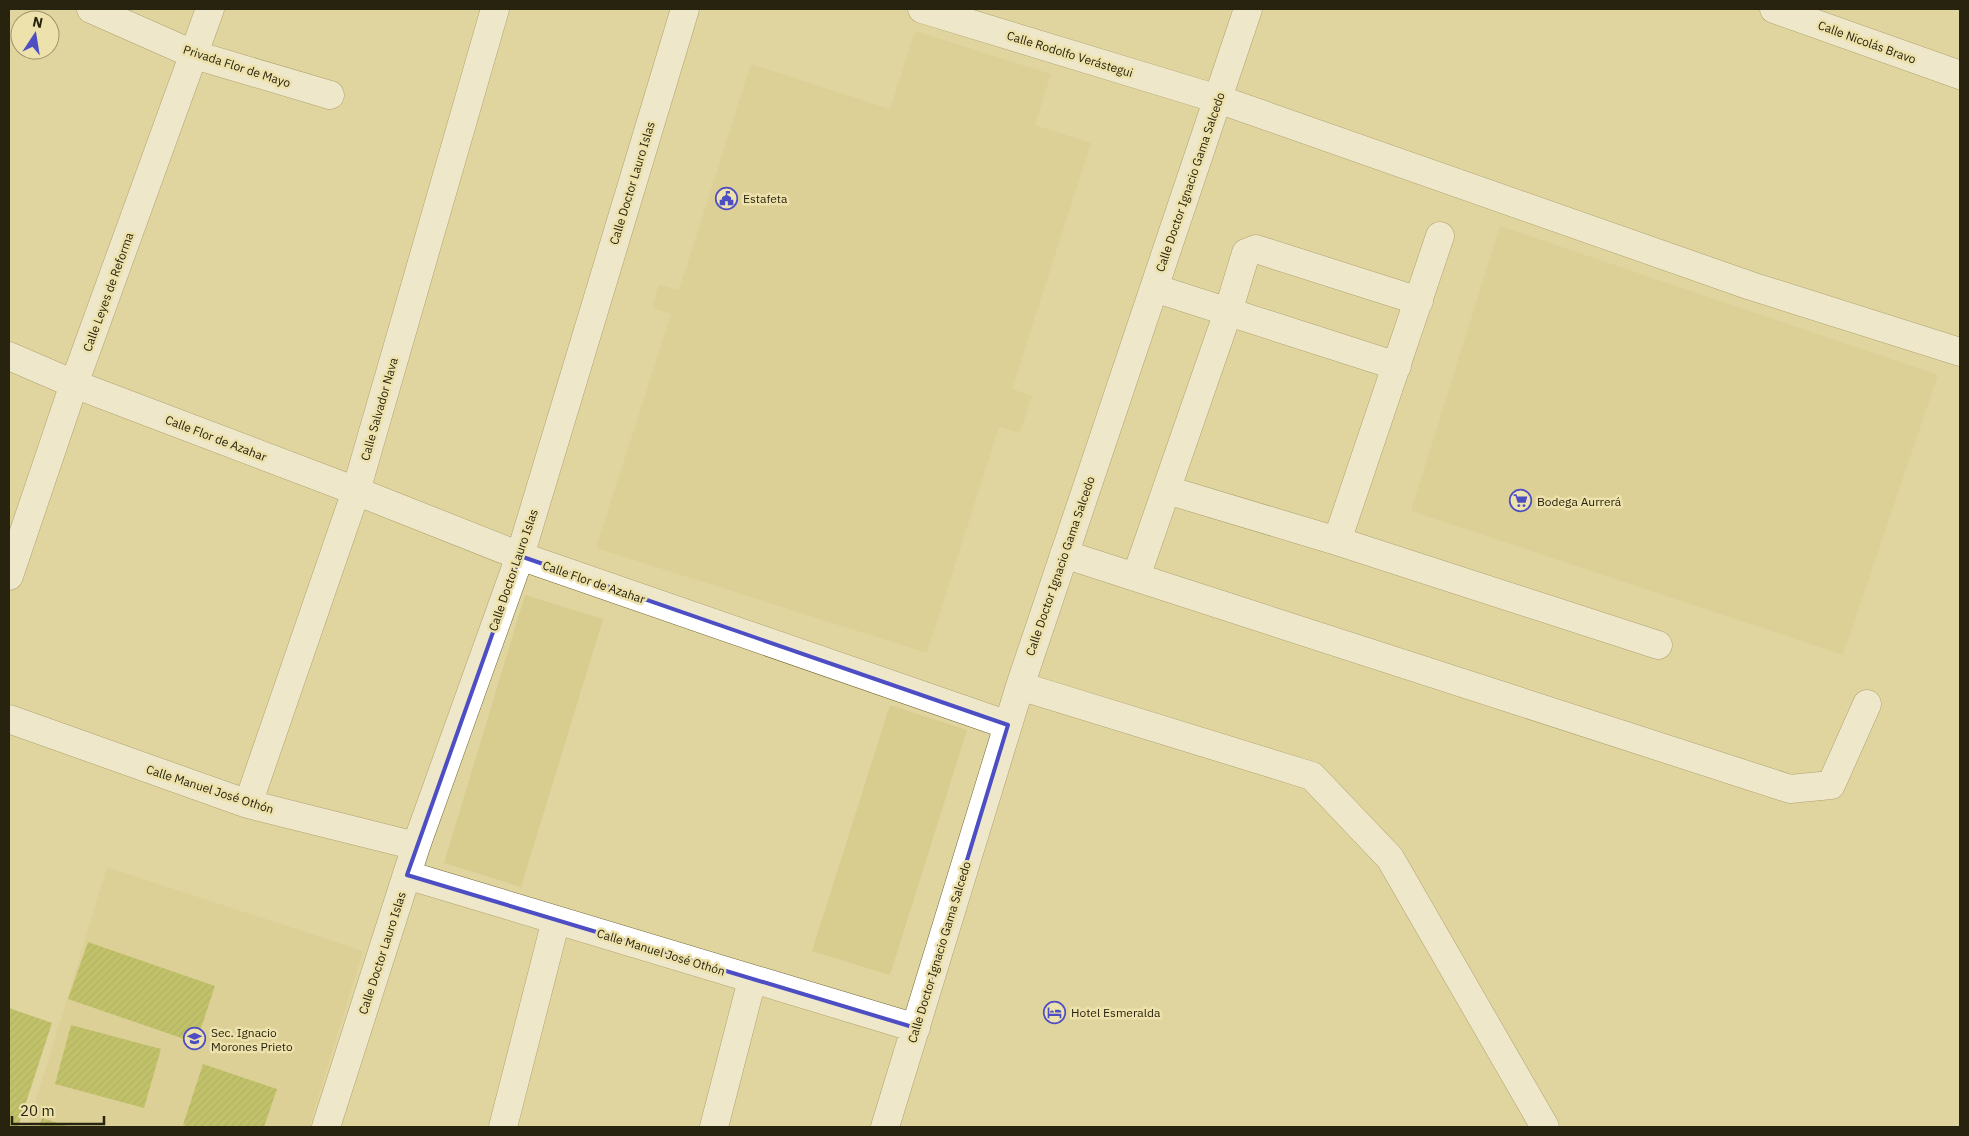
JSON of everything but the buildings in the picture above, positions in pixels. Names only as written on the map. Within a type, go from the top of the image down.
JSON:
[{"type":"street","name":"Privada Flor de Mayo","points":[[91,9],[195,55],[330,95]]},
{"type":"street","name":"Calle Leyes de Reforma","points":[[9,576],[74,384],[195,55],[210,9]]},
{"type":"street","name":"Calle Salvador Nava","points":[[248,804],[356,490],[494,9]]},
{"type":"street","name":"Calle Doctor Lauro Islas","points":[[326,1127],[416,846],[520,556],[685,9]]},
{"type":"street","name":"Calle Rodolfo Verástegui","points":[[922,9],[1218,99],[1751,286],[1960,352]]},
{"type":"street","name":"Calle Doctor Ignacio Gama Salcedo","points":[[885,1127],[1020,686],[1248,9]]},
{"type":"street","name":"Calle Nicolás Bravo","points":[[1774,9],[1960,75]]},
{"type":"street","points":[[1337,541],[1440,236]]},
{"type":"street","points":[[1136,577],[1228,312],[1246,253],[1256,249],[1418,301]]},
{"type":"street","points":[[1154,288],[1397,366]]},
{"type":"street","name":"Calle Flor de Azahar","points":[[9,356],[74,384],[356,490],[520,556],[1008,725]]},
{"type":"street","points":[[1167,490],[1337,541],[1658,645]]},
{"type":"street","points":[[1064,554],[1790,789],[1831,785],[1867,704]]},
{"type":"street","points":[[1020,686],[1312,776],[1390,858],[1545,1127]]},
{"type":"street","name":"Calle Manuel José Othón","points":[[9,719],[248,804],[416,846]]},
{"type":"street","name":"Calle Manuel José Othón","points":[[407,875],[916,1028]]},
{"type":"street","points":[[503,1127],[556,920]]},
{"type":"street","points":[[714,1127],[752,980]]},
{"type":"highlighted area","points":[[520,556],[1008,725],[916,1028],[407,875]]},
{"type":"shaded area","points":[[915,31],[1051,74],[1035,125],[1091,143],[1012,389],[1032,396],[1020,433],[999,427],[927,653],[596,548],[671,314],[652,308],[659,284],[679,290],[751,64],[890,109]]},
{"type":"shaded area","name":"Bodega Aurrerá","points":[[1500,226],[1938,375],[1843,655],[1411,511]]},
{"type":"shaded area","points":[[525,595],[603,619],[521,887],[444,863]]},
{"type":"shaded area","points":[[890,705],[967,730],[890,975],[812,951]]},
{"type":"shaded area","name":"Sec. Ignacio Morones Prieto","points":[[107,867],[363,951],[309,1127],[28,1127]]},
{"type":"place","name":"Estafeta","points":[[727,198]]},
{"type":"place","name":"Bodega Aurrerá","points":[[1521,501]]},
{"type":"place","name":"Hotel Esmeralda","points":[[1055,1012]]},
{"type":"place","name":"Sec. Ignacio Morones Prieto","points":[[195,1039]]}]
